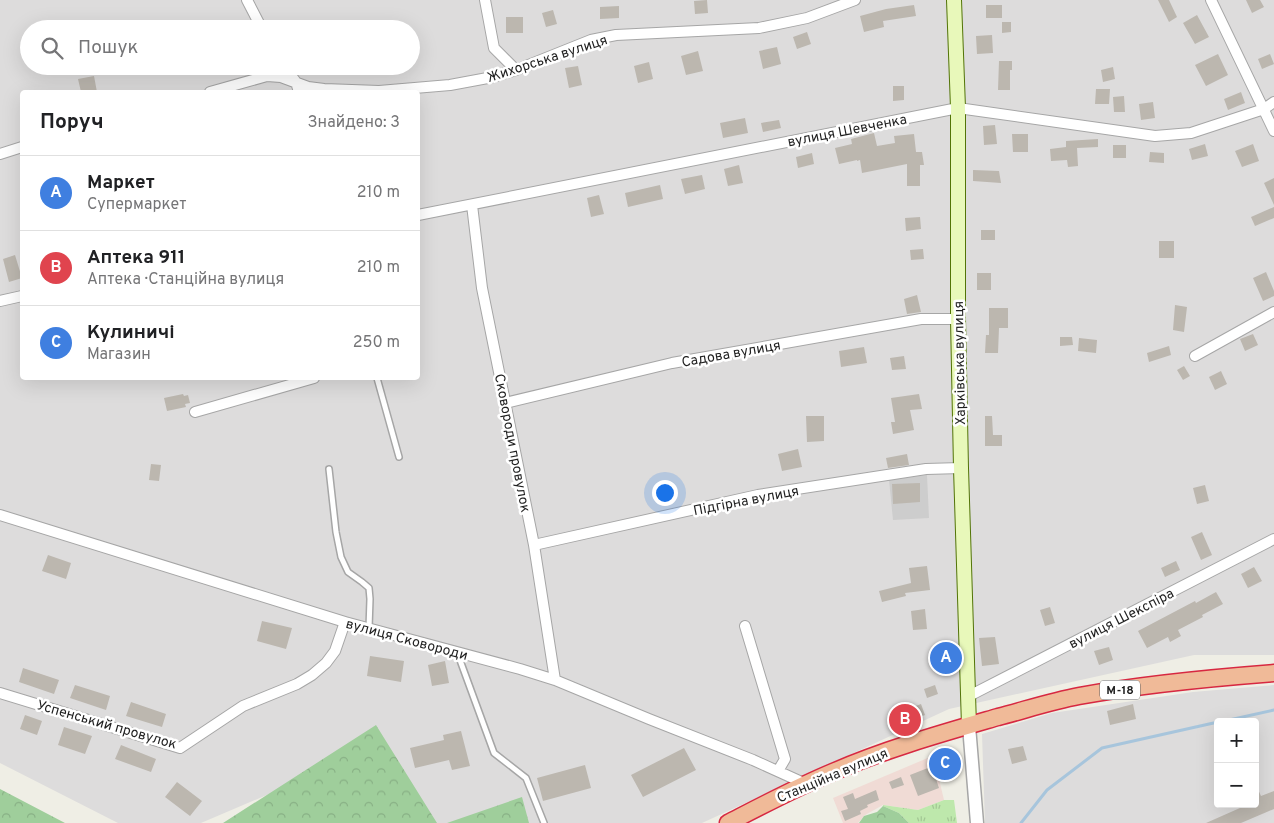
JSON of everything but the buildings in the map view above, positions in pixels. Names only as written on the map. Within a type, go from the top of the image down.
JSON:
[{"type":"highway","name":"М-18","points":[[969,726],[1079,696],[1168,682],[1274,673]]},
{"type":"highway","name":"Станційна вулиця","points":[[728,823],[835,771],[885,752],[969,726]]},
{"type":"main road","name":"Харківська вулиця","points":[[954,0],[958,108],[958,320],[961,468],[969,726]]},
{"type":"street","points":[[247,0],[257,20]]},
{"type":"street","points":[[484,0],[494,48],[516,70]]},
{"type":"street","name":"Жихорська вулиця","points":[[390,90],[450,85],[492,78],[591,40],[616,35],[760,28],[807,18],[855,0]]},
{"type":"street","points":[[1211,0],[1274,131]]},
{"type":"street","points":[[290,75],[297,87]]},
{"type":"street","name":"Жихорська вулиця","points":[[217,90],[267,76],[281,77],[297,87],[351,90]]},
{"type":"street","name":"вулиця Шевченка","points":[[420,215],[958,108],[1155,136],[1191,132],[1264,109],[1274,102]]},
{"type":"street","points":[[0,154],[20,148]]},
{"type":"street","name":"Сковороди провулок","points":[[472,205],[482,288],[534,545],[556,680]]},
{"type":"street","points":[[0,301],[20,296]]},
{"type":"street","points":[[1195,356],[1274,312]]},
{"type":"street","name":"Садова вулиця","points":[[506,403],[672,364],[921,320],[958,320]]},
{"type":"street","points":[[195,412],[307,380]]},
{"type":"street","name":"Підгірна вулиця","points":[[534,545],[758,495],[926,469],[961,468]]},
{"type":"street","name":"вулиця Сковороди","points":[[0,515],[345,622],[556,680],[649,720],[753,760],[806,784]]},
{"type":"street","name":"вулиця Шекспіра","points":[[967,697],[1274,540]]},
{"type":"street","name":"Успенський провулок","points":[[0,693],[180,748],[243,706],[297,684],[312,675],[326,663],[335,651],[345,622]]},
{"type":"street","points":[[746,626],[785,759],[778,771]]},
{"type":"street","points":[[969,726],[976,823]]},
{"type":"lane","points":[[378,380],[399,456]]},
{"type":"lane","points":[[329,468],[336,532],[341,557],[348,572],[369,588],[369,629]]},
{"type":"lane","points":[[457,652],[494,753],[526,778],[544,823]]},
{"type":"shaded area","points":[[0,0],[1274,0],[1274,655],[1194,655],[949,709],[702,823],[415,823],[370,751],[201,823],[118,823],[0,763]]},
{"type":"shaded area","points":[[927,475],[929,518],[893,520],[889,480]]},
{"type":"shaded area","points":[[1274,685],[1274,823],[985,823],[982,734],[1052,713],[1193,692]]},
{"type":"shaded area","points":[[949,749],[959,768],[939,779],[944,800],[918,810],[883,805],[865,815],[858,823],[843,823],[833,798]]},
{"type":"green space","points":[[376,725],[437,823],[223,823]]},
{"type":"green space","points":[[0,789],[65,823],[0,823]]},
{"type":"green space","points":[[522,797],[529,823],[447,823]]},
{"type":"green space","points":[[944,800],[954,800],[957,823],[909,823],[899,813],[883,806],[918,810]]},
{"type":"green space","points":[[883,806],[899,813],[909,823],[859,823],[864,816],[877,812]]},
{"type":"waterway","points":[[1238,718],[1274,710]]},
{"type":"waterway","points":[[1021,823],[1047,790],[1102,748],[1214,723]]},
{"type":"place","name":"Маркет","points":[[946,658]]},
{"type":"place","name":"Аптека 911","points":[[905,720]]},
{"type":"place","name":"Кулиничі","points":[[945,764]]}]
